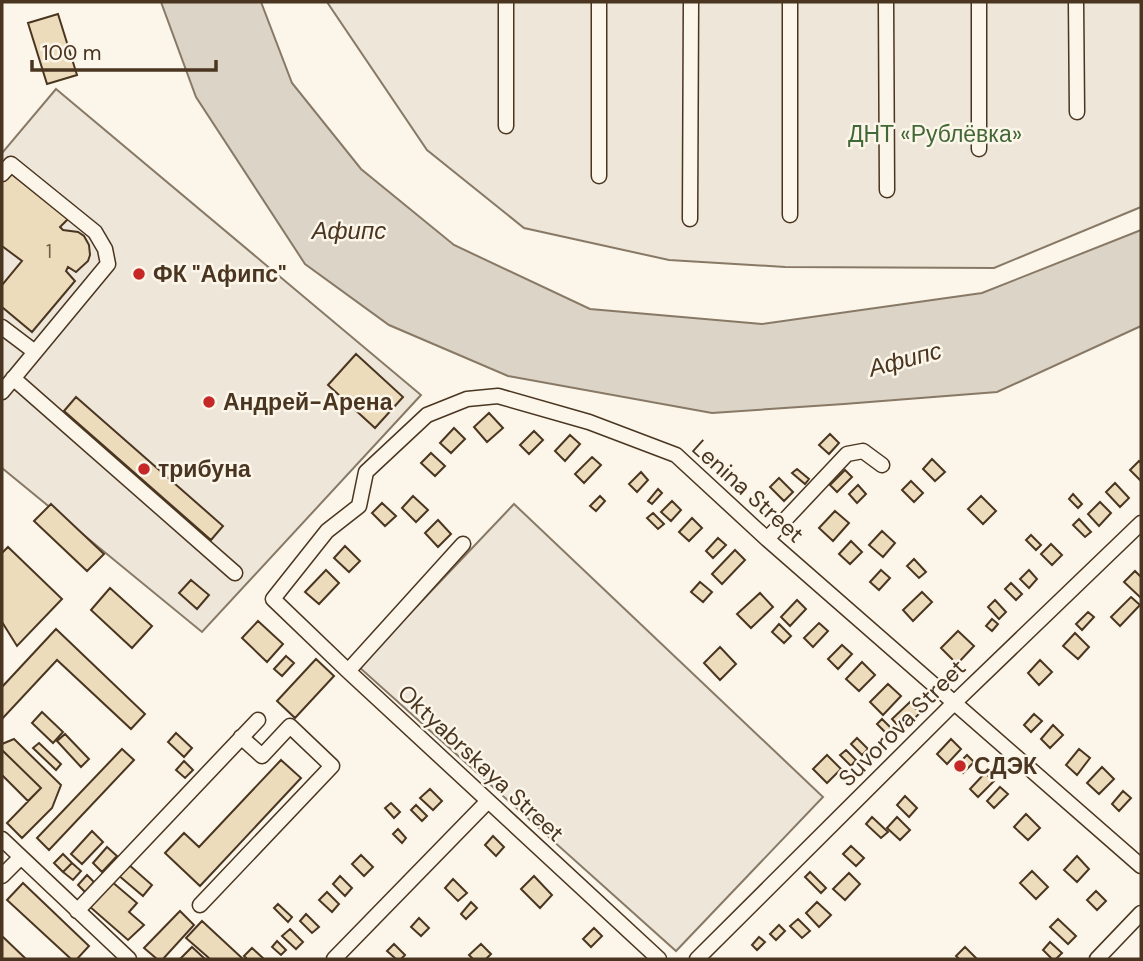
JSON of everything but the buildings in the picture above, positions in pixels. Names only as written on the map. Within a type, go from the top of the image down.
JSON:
[{"type":"street","points":[[506,2],[506,126]]},
{"type":"street","points":[[599,2],[599,176]]},
{"type":"street","points":[[690,219],[691,2]]},
{"type":"street","points":[[790,2],[790,215]]},
{"type":"street","points":[[886,2],[887,190]]},
{"type":"street","points":[[979,2],[979,149]]},
{"type":"street","points":[[1076,2],[1077,112]]},
{"type":"street","points":[[2,174],[11,163],[95,232],[105,249],[108,264],[2,392]]},
{"type":"street","points":[[2,327],[35,352]]},
{"type":"street","points":[[13,379],[235,573]]},
{"type":"street","name":"Lenina Street","points":[[273,599],[327,531],[359,506],[366,472],[427,415],[467,399],[498,397],[589,422],[676,455],[766,539],[1141,866]]},
{"type":"street","points":[[766,539],[847,454],[863,451],[882,465]]},
{"type":"street","name":"Suvorova Street","points":[[697,959],[955,702],[1141,523]]},
{"type":"street","points":[[348,671],[463,544]]},
{"type":"street","name":"Oktyabrskaya Street","points":[[273,599],[659,959]]},
{"type":"street","points":[[77,911],[258,720]]},
{"type":"street","points":[[200,905],[332,766],[290,726],[262,757],[242,737]]},
{"type":"street","points":[[334,959],[488,801]]},
{"type":"street","points":[[2,839],[129,959]]},
{"type":"street","points":[[2,876],[21,857]]},
{"type":"street","points":[[1097,959],[1141,913]]},
{"type":"green space","name":"ДНТ «Рублёвка»","points":[[327,2],[1141,2],[1141,207],[994,268],[785,267],[669,260],[524,228],[427,150]]},
{"type":"green space","name":"ФК \"Афипс\"","points":[[56,89],[421,395],[202,632],[2,468],[2,153]]},
{"type":"green space","points":[[514,504],[823,797],[676,951],[359,667]]},
{"type":"water","name":"Афипс","points":[[161,2],[261,2],[292,83],[361,169],[454,245],[590,309],[762,324],[982,293],[1141,230],[1141,326],[997,392],[712,413],[508,376],[389,325],[305,264],[196,97]]},
{"type":"place","name":"ФК \"Афипс\"","points":[[139,274]]},
{"type":"place","name":"Андрей-Арена","points":[[209,402]]},
{"type":"place","name":"трибуна","points":[[144,469]]},
{"type":"place","name":"СДЭК","points":[[960,766]]}]
